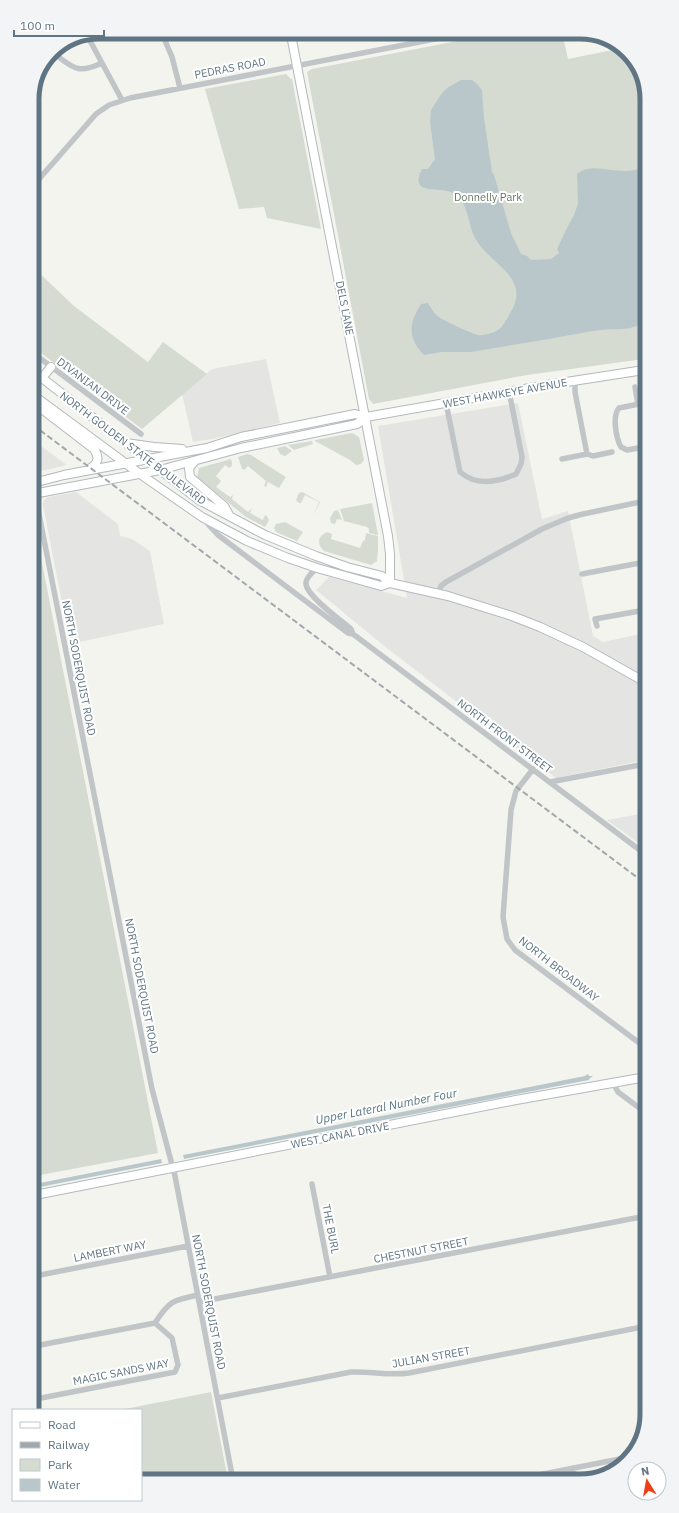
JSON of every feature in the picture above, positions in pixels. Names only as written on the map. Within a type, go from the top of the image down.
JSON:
[{"type":"street","points":[[164,39],[172,57],[180,88]]},
{"type":"street","name":"DELS LANE","points":[[292,39],[389,540],[390,583]]},
{"type":"street","name":"PEDRAS ROAD","points":[[39,179],[93,117],[104,108],[122,100],[434,39]]},
{"type":"street","points":[[90,40],[122,100]]},
{"type":"street","points":[[58,56],[71,66],[80,70],[86,70],[102,63]]},
{"type":"street","name":"DIVANIAN DRIVE","points":[[39,358],[141,434]]},
{"type":"street","points":[[42,378],[51,367]]},
{"type":"street","name":"WEST HAWKEYE AVENUE","points":[[39,482],[84,471],[207,448],[241,437],[355,414],[366,417],[575,380],[640,371]]},
{"type":"street","name":"NORTH GOLDEN STATE BOULEVARD","points":[[39,376],[199,500],[285,544],[337,564],[382,576],[390,583],[438,593],[496,610],[540,626],[583,647],[640,679]]},
{"type":"street","points":[[575,380],[575,392],[587,454]]},
{"type":"street","points":[[635,387],[640,400]]},
{"type":"street","points":[[446,403],[460,472],[467,478],[478,481],[493,481],[516,474],[521,464],[522,457],[509,392]]},
{"type":"street","name":"NORTH GOLDEN STATE BOULEVARD","points":[[39,399],[140,474],[202,517],[259,546],[317,568],[381,586],[390,583]]},
{"type":"street","points":[[640,403],[619,408],[616,411],[614,419],[621,446],[627,450],[640,448]]},
{"type":"street","points":[[39,407],[95,451],[98,458],[97,463],[84,471]]},
{"type":"street","name":"WEST HAWKEYE AVENUE","points":[[39,493],[195,462],[245,447],[357,424],[366,417]]},
{"type":"street","points":[[126,443],[166,449],[207,448]]},
{"type":"street","points":[[562,459],[587,454],[593,456],[612,452]]},
{"type":"street","points":[[195,462],[189,468],[190,477],[224,506],[230,516]]},
{"type":"street","points":[[438,593],[441,586],[446,582],[551,525],[575,516],[640,503]]},
{"type":"street","name":"NORTH FRONT STREET","points":[[202,517],[218,535],[348,633],[353,634],[640,850]]},
{"type":"street","name":"NORTH SODERQUIST ROAD","points":[[39,519],[152,1089],[173,1168],[233,1474]]},
{"type":"street","points":[[582,574],[640,563]]},
{"type":"street","name":"NORTH FRONT STREET","points":[[317,568],[306,580],[307,589],[351,629],[353,634]]},
{"type":"street","points":[[597,626],[595,619],[640,611]]},
{"type":"street","points":[[550,782],[640,765]]},
{"type":"street","name":"NORTH BROADWAY","points":[[533,769],[516,791],[512,806],[505,875],[503,918],[507,939],[516,950],[640,1043]]},
{"type":"street","name":"WEST CANAL DRIVE","points":[[39,1194],[516,1100],[640,1078]]},
{"type":"street","points":[[613,1083],[618,1092],[640,1108]]},
{"type":"street","name":"THE BURL","points":[[312,1184],[330,1277]]},
{"type":"street","name":"CHESTNUT STREET","points":[[199,1302],[640,1217]]},
{"type":"street","name":"LAMBERT WAY","points":[[39,1275],[188,1246]]},
{"type":"street","points":[[39,1345],[154,1323],[164,1308],[172,1301],[198,1295]]},
{"type":"street","name":"MAGIC SANDS WAY","points":[[39,1398],[175,1372],[178,1365],[172,1338],[154,1323]]},
{"type":"street","name":"JULIAN STREET","points":[[218,1398],[351,1372],[391,1375],[409,1373],[640,1327]]},
{"type":"street","points":[[543,1474],[618,1459]]},
{"type":"street","points":[[573,1468],[574,1474]]},
{"type":"shaded area","points":[[266,359],[280,423],[213,439],[193,442],[182,394],[212,369]]},
{"type":"shaded area","points":[[518,403],[542,519],[568,511],[593,636],[603,642],[640,634],[640,761],[556,778],[388,649],[316,590],[329,577],[407,598],[378,426]]},
{"type":"shaded area","points":[[39,444],[67,465],[39,472]]},
{"type":"shaded area","points":[[76,492],[118,524],[120,536],[132,539],[150,551],[164,624],[70,644],[43,505],[44,500],[48,497]]},
{"type":"shaded area","points":[[640,814],[640,844],[607,820]]},
{"type":"green space","name":"Donnelly Park","points":[[468,39],[564,39],[568,59],[614,50],[616,51],[628,63],[634,73],[637,80],[640,99],[640,360],[527,375],[373,404],[369,399],[307,72],[312,69]]},
{"type":"green space","points":[[286,74],[292,79],[321,229],[267,218],[264,207],[239,209],[205,89]]},
{"type":"green space","points":[[39,273],[74,306],[148,362],[163,342],[207,374],[142,429],[39,352]]},
{"type":"green space","points":[[352,433],[359,437],[364,460],[361,464],[356,465],[350,460],[315,441],[315,440]]},
{"type":"green space","points":[[312,441],[313,444],[294,450],[288,445]]},
{"type":"green space","points":[[285,446],[292,451],[285,456],[280,454],[277,448]]},
{"type":"green space","points":[[247,454],[286,477],[279,488],[268,482],[266,487],[264,486],[266,481],[248,466],[244,470],[242,469],[238,457]]},
{"type":"green space","points":[[231,459],[232,466],[229,468],[225,465],[216,476],[221,481],[216,487],[230,497],[233,495],[232,499],[248,512],[252,508],[250,513],[263,520],[265,515],[267,516],[269,520],[265,527],[246,517],[197,477],[199,468]]},
{"type":"green space","points":[[302,492],[320,502],[313,516],[319,502],[305,495],[301,503],[299,503],[296,500],[299,493]]},
{"type":"green space","points":[[372,503],[378,535],[369,533],[369,529],[367,527],[344,521],[340,509]]},
{"type":"green space","points":[[338,510],[342,520],[337,519],[335,524],[331,523],[330,518],[334,511]]},
{"type":"green space","points":[[285,522],[303,532],[297,541],[276,532],[274,528],[276,524]]},
{"type":"green space","points":[[327,532],[332,534],[331,539],[360,548],[365,540],[365,533],[378,536],[377,561],[371,565],[324,551],[320,546],[319,540]]},
{"type":"green space","points":[[39,548],[158,1153],[39,1175]]},
{"type":"green space","points":[[211,1392],[227,1474],[142,1474],[142,1409],[125,1409]]},
{"type":"water","points":[[461,80],[472,80],[482,90],[484,118],[492,172],[511,233],[521,254],[527,256],[531,260],[551,259],[559,253],[557,249],[578,204],[577,174],[592,168],[627,171],[640,168],[640,323],[634,327],[624,329],[607,329],[471,352],[442,352],[424,355],[418,349],[412,336],[412,324],[421,304],[428,303],[433,311],[442,319],[464,330],[475,334],[485,335],[498,330],[504,324],[515,302],[516,291],[513,281],[507,272],[482,248],[475,238],[465,207],[460,199],[449,191],[424,188],[419,182],[422,169],[428,169],[435,159],[430,122],[431,110],[447,88]]},
{"type":"water","points":[[588,1074],[589,1076],[593,1076],[589,1080],[184,1159],[183,1155],[585,1076]]},
{"type":"water","points":[[161,1159],[162,1163],[39,1187],[39,1183]]},
{"type":"railway","points":[[39,429],[640,880]]},
{"type":"water label","name":"Upper Lateral Number Four","points":[[386,1106]]}]
